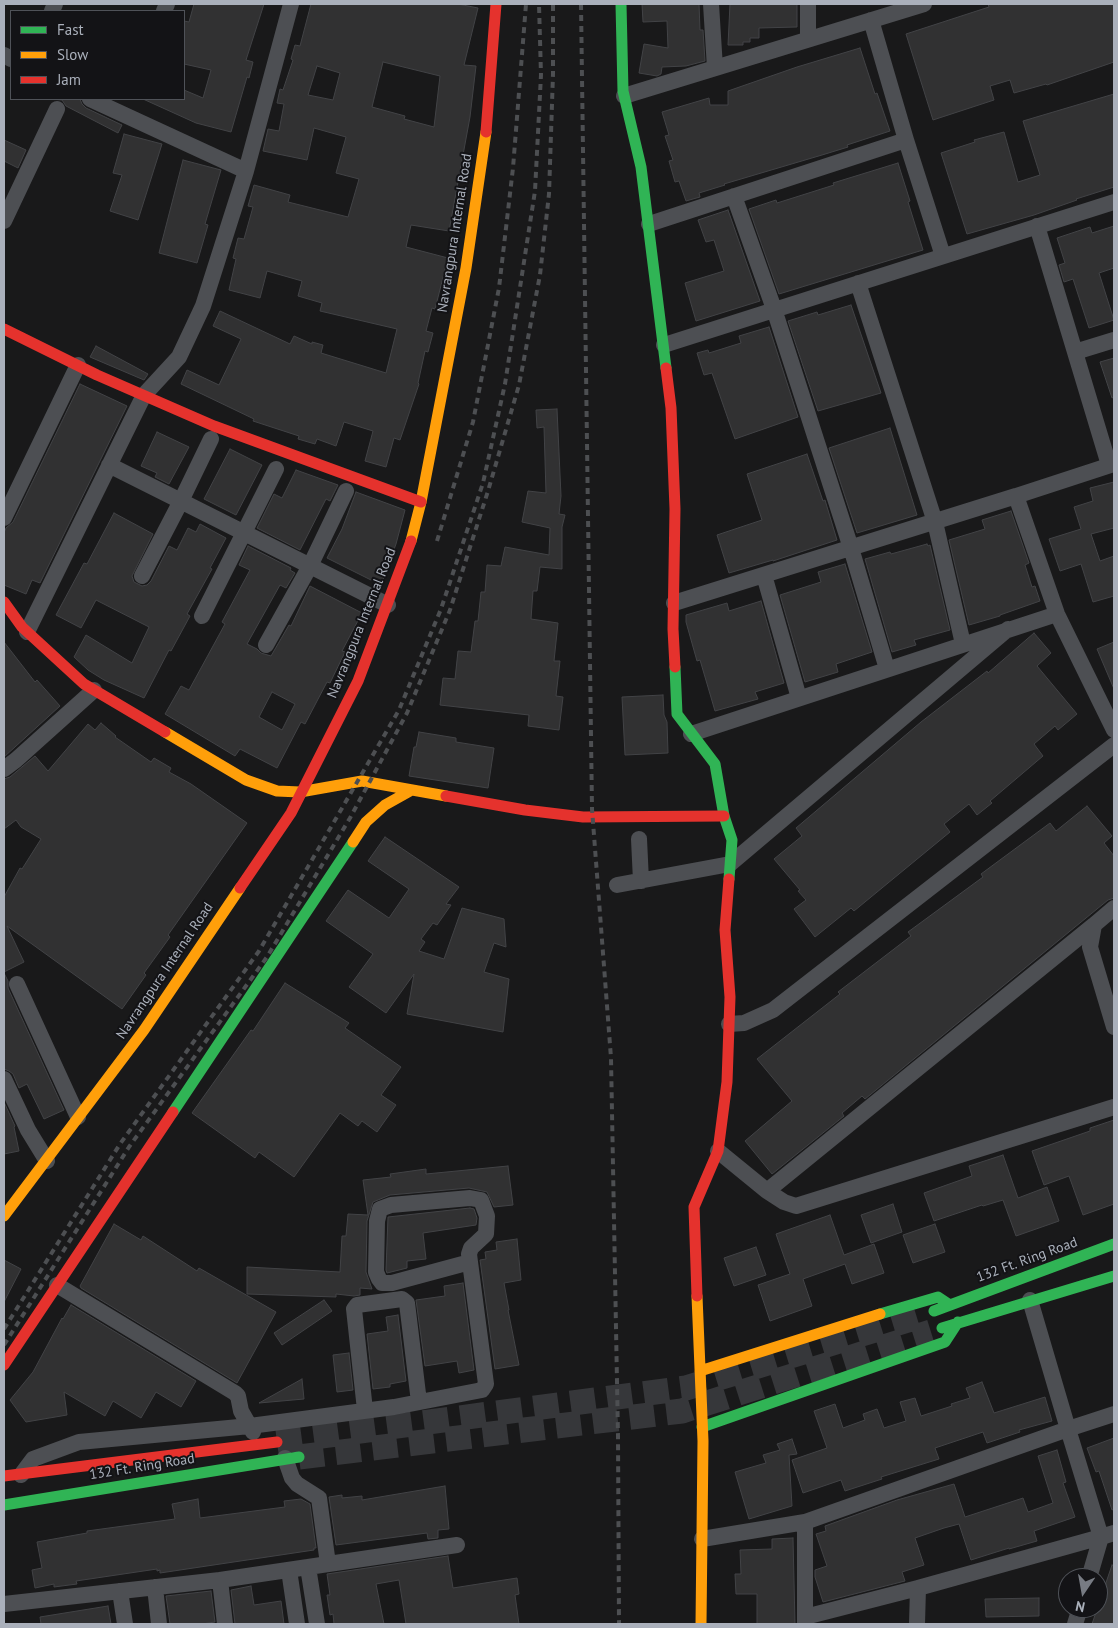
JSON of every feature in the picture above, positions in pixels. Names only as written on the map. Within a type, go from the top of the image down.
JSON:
[{"type":"street","points":[[27,632],[144,395],[179,357],[199,315],[246,171],[291,4]]},
{"type":"street","name":"Navrangpura Internal Road","points":[[4,1216],[144,1030],[290,813],[358,681],[409,548],[421,502],[467,258],[487,123],[496,4]]},
{"type":"street","points":[[621,4],[624,96],[641,168],[671,408],[675,491],[674,603],[677,714],[715,764],[724,816],[732,840],[725,930],[730,997],[727,1082],[718,1152],[694,1207],[702,1427],[701,1624]]},
{"type":"street","points":[[711,4],[715,68]]},
{"type":"street","points":[[808,4],[808,39]]},
{"type":"street","points":[[624,96],[916,5]]},
{"type":"street","points":[[871,20],[906,140],[943,256]]},
{"type":"street","points":[[92,100],[246,171]]},
{"type":"street","points":[[4,221],[57,110]]},
{"type":"street","points":[[648,224],[906,140]]},
{"type":"street","points":[[734,196],[774,309],[851,548],[887,669]]},
{"type":"street","points":[[664,344],[1114,202]]},
{"type":"street","points":[[674,603],[935,522],[1112,464],[1075,352],[1037,226]]},
{"type":"street","points":[[858,283],[935,522],[963,644]]},
{"type":"street","points":[[4,330],[78,366],[214,426],[421,502]]},
{"type":"street","points":[[1075,352],[1114,340]]},
{"type":"street","points":[[4,518],[78,366]]},
{"type":"street","points":[[142,576],[211,439]]},
{"type":"street","points":[[109,465],[388,605]]},
{"type":"street","points":[[202,616],[276,469]]},
{"type":"street","points":[[266,644],[310,566],[346,491]]},
{"type":"street","points":[[1016,496],[1057,614],[1114,730]]},
{"type":"street","points":[[764,575],[800,698]]},
{"type":"street","points":[[4,602],[22,627],[84,684],[246,780],[277,791],[300,792],[362,781],[525,810],[583,817],[724,816]]},
{"type":"street","points":[[692,734],[1057,614]]},
{"type":"street","points":[[616,885],[730,864],[1008,630]]},
{"type":"street","points":[[4,769],[94,690]]},
{"type":"street","points":[[729,1024],[744,1024],[773,1010],[1114,745]]},
{"type":"street","points":[[4,1366],[366,822],[385,805],[410,791]]},
{"type":"street","points":[[639,839],[640,881]]},
{"type":"street","points":[[766,1191],[1114,908]]},
{"type":"street","points":[[1094,925],[1090,947],[1114,1028]]},
{"type":"street","points":[[17,984],[78,1117]]},
{"type":"street","points":[[4,1079],[28,1130],[47,1161]]},
{"type":"street","points":[[718,1152],[766,1191],[784,1202],[796,1206],[1114,1107]]},
{"type":"street","points":[[20,1475],[33,1459],[79,1442],[250,1426],[419,1402],[482,1390],[486,1384],[469,1254],[471,1248],[486,1234],[487,1216],[481,1200],[470,1198],[391,1205],[380,1209],[377,1221],[376,1272],[382,1283],[392,1283],[470,1262]]},
{"type":"street","name":"132 Ft. Ring Road","points":[[924,1315],[1114,1244]]},
{"type":"street","points":[[931,1332],[958,1322],[1114,1276]]},
{"type":"street","points":[[57,1285],[235,1393],[238,1396],[241,1411],[259,1444]]},
{"type":"street","points":[[700,1371],[785,1343],[938,1297],[950,1305]]},
{"type":"street","points":[[365,1410],[354,1309],[357,1305],[402,1299],[407,1303],[419,1402]]},
{"type":"street","points":[[1030,1300],[1068,1429],[1108,1535],[1093,1568]]},
{"type":"street","points":[[702,1427],[945,1342],[958,1322]]},
{"type":"street","points":[[702,1539],[805,1522],[1114,1414]]},
{"type":"street","name":"132 Ft. Ring Road","points":[[4,1476],[277,1442]]},
{"type":"street","points":[[292,1458],[292,1478],[297,1484],[318,1498],[328,1564]]},
{"type":"street","name":"132 Ft. Ring Road","points":[[4,1505],[292,1458]]},
{"type":"street","points":[[805,1522],[805,1621],[1108,1535]]},
{"type":"street","points":[[4,1604],[220,1580],[456,1545]]},
{"type":"street","points":[[308,1567],[317,1624]]},
{"type":"street","points":[[289,1570],[297,1624]]},
{"type":"street","points":[[220,1580],[226,1624]]},
{"type":"street","points":[[155,1587],[159,1624]]},
{"type":"street","points":[[917,1624],[918,1588]]},
{"type":"street","points":[[120,1591],[124,1624]]},
{"type":"building","points":[[194,4],[264,4],[246,60],[253,62],[249,78],[247,77],[231,132],[196,123],[145,100],[185,100],[185,90],[203,98],[211,70],[185,64],[185,21],[189,22]]},
{"type":"building","points":[[311,4],[458,4],[478,8],[464,65],[476,66],[470,117],[449,231],[411,225],[406,247],[448,258],[435,309],[432,308],[426,331],[433,333],[428,352],[425,351],[419,384],[400,440],[394,438],[386,467],[365,461],[373,431],[344,422],[336,446],[317,439],[315,444],[298,439],[299,436],[253,421],[254,419],[181,384],[187,370],[219,385],[241,339],[213,326],[220,311],[290,344],[294,336],[312,344],[312,342],[323,345],[321,353],[386,373],[397,329],[320,311],[322,303],[298,296],[302,281],[267,271],[260,298],[229,290],[236,259],[233,258],[238,238],[244,239],[253,207],[248,206],[254,185],[290,195],[288,202],[348,217],[359,179],[336,173],[346,137],[314,128],[307,160],[263,151],[268,129],[279,131],[284,104],[277,103],[280,89],[283,90],[293,60],[291,59],[295,45],[300,46]],"holes":[[[383,62],[440,76],[434,127],[404,119],[405,116],[372,107]],[[317,66],[340,73],[333,100],[308,95]]]},
{"type":"building","points":[[642,4],[699,4],[700,30],[703,30],[705,61],[686,66],[662,67],[661,74],[657,76],[639,73],[644,44],[668,48],[667,21],[643,22]]},
{"type":"building","points":[[730,4],[797,4],[797,27],[759,28],[759,38],[750,38],[750,42],[743,42],[743,45],[728,45]]},
{"type":"building","points":[[988,4],[1114,4],[1114,62],[1047,85],[1014,93],[1010,80],[990,86],[994,100],[933,120],[906,34],[989,7]]},
{"type":"building","points":[[860,48],[875,94],[877,93],[890,131],[847,145],[848,147],[724,184],[699,193],[700,197],[686,201],[679,181],[675,182],[669,161],[673,160],[665,136],[669,135],[662,112],[709,98],[710,105],[728,105],[728,91]]},
{"type":"building","points":[[1114,94],[1114,187],[1034,215],[967,234],[941,153],[975,142],[974,140],[1004,132],[1018,182],[1040,175],[1023,121]]},
{"type":"building","points":[[62,100],[80,100],[86,108],[122,125],[118,133],[66,106]]},
{"type":"building","points":[[124,134],[162,144],[138,220],[110,211],[122,175],[113,173]]},
{"type":"building","points":[[4,140],[26,150],[18,168],[4,161]]},
{"type":"building","points":[[183,160],[221,170],[205,224],[208,225],[197,263],[159,253]]},
{"type":"building","points":[[898,163],[923,250],[779,294],[749,209],[776,200],[777,203]]},
{"type":"building","points":[[728,210],[760,301],[696,321],[685,283],[724,271],[714,240],[706,242],[698,220]]},
{"type":"building","points":[[1114,226],[1114,268],[1099,273],[1114,320],[1089,328],[1073,279],[1064,282],[1059,265],[1065,263],[1057,238],[1090,227],[1092,233]]},
{"type":"building","points":[[851,305],[881,393],[818,411],[788,321],[817,312],[818,315]]},
{"type":"building","points":[[769,327],[798,417],[735,439],[712,373],[704,375],[697,353],[708,350],[709,353],[741,343],[739,336]]},
{"type":"building","points":[[96,346],[148,374],[144,380],[90,357]]},
{"type":"building","points":[[1114,358],[1114,397],[1112,398],[1100,362]]},
{"type":"building","points":[[80,384],[127,406],[40,583],[32,580],[26,594],[4,585],[4,533],[6,528],[13,522]]},
{"type":"building","points":[[557,409],[561,496],[559,514],[565,515],[562,527],[562,569],[540,567],[537,591],[533,591],[531,619],[558,623],[554,661],[560,661],[556,696],[563,697],[559,730],[528,726],[529,715],[440,705],[443,678],[455,679],[458,651],[471,652],[475,621],[478,621],[481,592],[485,592],[487,565],[501,566],[505,547],[549,555],[550,528],[522,522],[528,491],[546,493],[544,427],[537,428],[536,410]]},
{"type":"building","points":[[890,428],[917,515],[857,533],[829,448]]},
{"type":"building","points":[[157,432],[189,447],[169,484],[155,477],[157,473],[141,466]]},
{"type":"building","points":[[230,449],[262,465],[236,515],[204,499]]},
{"type":"building","points":[[807,454],[823,501],[825,500],[837,540],[729,573],[717,535],[762,520],[747,474]]},
{"type":"building","points":[[296,470],[338,485],[330,501],[326,499],[300,550],[257,528],[274,494],[282,498]]},
{"type":"building","points":[[1114,482],[1114,528],[1091,534],[1100,561],[1114,556],[1114,596],[1093,602],[1081,564],[1060,571],[1049,539],[1081,529],[1074,507],[1093,501],[1090,488]]},
{"type":"building","points":[[356,492],[405,510],[396,544],[381,585],[327,558],[342,529]]},
{"type":"building","points":[[1011,511],[1029,563],[1025,565],[1032,587],[1035,586],[1040,601],[969,625],[949,540],[985,529],[982,520]]},
{"type":"building","points":[[114,513],[153,534],[132,576],[134,582],[142,586],[147,585],[151,581],[169,546],[177,550],[188,528],[196,532],[200,524],[226,538],[210,568],[212,569],[187,614],[190,616],[171,651],[169,650],[144,698],[104,680],[88,670],[74,657],[86,635],[132,663],[149,627],[96,600],[81,628],[56,615],[84,563],[87,564]]},
{"type":"building","points":[[927,544],[928,546],[930,545],[950,630],[914,640],[916,645],[892,652],[865,559]]},
{"type":"building","points":[[248,546],[291,568],[290,570],[295,573],[286,588],[280,585],[247,644],[261,653],[271,656],[289,625],[291,626],[310,586],[362,613],[342,651],[345,652],[330,683],[327,682],[305,724],[301,722],[277,768],[240,749],[235,756],[165,714],[181,686],[189,690],[225,624],[222,622],[250,570],[239,565]],"holes":[[[272,692],[295,704],[282,730],[259,717]]]},
{"type":"building","points":[[845,564],[872,652],[836,664],[838,672],[805,682],[780,595],[821,582],[818,572]]},
{"type":"building","points":[[761,601],[784,683],[755,692],[758,699],[715,711],[700,660],[697,661],[686,622],[686,615],[727,603],[729,611]]},
{"type":"building","points":[[1034,633],[1051,653],[1037,666],[1077,714],[1058,730],[1055,726],[1034,744],[1043,756],[990,801],[992,803],[977,815],[969,804],[944,824],[950,832],[854,911],[851,908],[815,937],[794,909],[806,900],[774,859],[802,836],[796,828],[921,722],[987,671],[988,673]]},
{"type":"building","points":[[4,642],[35,682],[37,680],[60,706],[4,757]]},
{"type":"building","points":[[1114,642],[1114,689],[1097,649]]},
{"type":"building","points":[[663,695],[664,715],[667,722],[668,753],[625,755],[622,697]]},
{"type":"building","points":[[101,723],[115,737],[151,762],[154,758],[171,768],[169,772],[191,784],[247,823],[168,935],[170,937],[144,973],[146,975],[122,1009],[7,926],[24,962],[4,972],[4,897],[20,868],[22,869],[41,839],[21,827],[16,820],[4,829],[4,779],[10,777],[35,756],[48,771],[88,724],[95,730]]},
{"type":"building","points":[[419,732],[456,738],[456,742],[494,748],[488,788],[409,776],[414,747],[416,747]]},
{"type":"building","points":[[1087,806],[1112,836],[1104,843],[1114,856],[1114,898],[1108,900],[865,1099],[862,1096],[842,1113],[844,1116],[772,1174],[745,1141],[792,1101],[757,1059],[840,994],[838,992],[911,936],[908,932],[983,877],[981,874],[1050,823],[1056,831]]},
{"type":"building","points":[[385,837],[459,887],[446,904],[451,905],[437,925],[433,923],[421,939],[425,942],[419,951],[444,959],[462,908],[504,919],[506,947],[494,943],[484,972],[509,979],[503,1032],[407,1014],[414,974],[386,1013],[349,987],[373,954],[326,921],[348,890],[389,918],[409,889],[368,861]]},
{"type":"building","points":[[4,973],[8,981],[8,988],[64,1110],[44,1119],[27,1084],[19,1088],[13,1074],[4,1069]]},
{"type":"building","points":[[285,983],[349,1023],[345,1028],[401,1067],[381,1095],[396,1105],[377,1132],[362,1121],[358,1126],[340,1113],[294,1177],[259,1152],[255,1158],[192,1113],[251,1030],[253,1031]]},
{"type":"building","points":[[4,1102],[15,1126],[19,1151],[4,1154]]},
{"type":"building","points":[[1114,1120],[1114,1204],[1083,1215],[1069,1176],[1044,1185],[1032,1151],[1090,1131],[1090,1128]]},
{"type":"building","points":[[1003,1155],[1018,1198],[1047,1187],[1059,1221],[1016,1236],[1003,1200],[934,1221],[924,1193],[972,1176],[969,1166]]},
{"type":"building","points":[[508,1166],[513,1205],[494,1207],[487,1192],[469,1188],[390,1195],[373,1202],[367,1221],[366,1272],[372,1289],[360,1288],[360,1295],[336,1294],[336,1297],[247,1294],[247,1267],[340,1272],[342,1236],[346,1236],[348,1214],[368,1215],[363,1180],[391,1177],[390,1174],[426,1169],[426,1174]]},
{"type":"building","points":[[893,1204],[902,1232],[871,1243],[861,1215]]},
{"type":"building","points":[[474,1209],[477,1218],[476,1225],[423,1233],[426,1259],[407,1261],[407,1268],[387,1273],[388,1217]]},
{"type":"building","points":[[830,1215],[844,1255],[874,1244],[884,1273],[852,1284],[845,1264],[803,1279],[812,1306],[770,1321],[758,1285],[790,1274],[776,1234]]},
{"type":"building","points":[[114,1224],[141,1240],[143,1236],[197,1271],[199,1268],[276,1312],[237,1383],[81,1288],[80,1286]]},
{"type":"building","points":[[935,1224],[945,1252],[913,1263],[903,1235]]},
{"type":"building","points":[[517,1239],[521,1280],[504,1283],[519,1365],[495,1369],[480,1260],[486,1259],[485,1252],[497,1250],[496,1242]]},
{"type":"building","points":[[756,1247],[766,1275],[734,1286],[724,1258]]},
{"type":"building","points":[[4,1260],[21,1269],[4,1302]]},
{"type":"building","points":[[463,1283],[474,1370],[459,1373],[457,1361],[425,1366],[416,1300],[445,1296],[444,1286]]},
{"type":"building","points":[[324,1300],[332,1311],[282,1345],[274,1333]]},
{"type":"building","points":[[71,1305],[196,1381],[181,1407],[156,1392],[141,1418],[113,1401],[105,1416],[64,1392],[67,1415],[26,1422],[10,1400],[33,1372]]},
{"type":"building","points":[[398,1315],[406,1381],[390,1384],[390,1387],[373,1389],[367,1334],[388,1331],[386,1317]]},
{"type":"building","points":[[349,1353],[353,1390],[337,1392],[333,1355]]},
{"type":"building","points":[[302,1379],[304,1399],[259,1403]]},
{"type":"building","points":[[982,1382],[994,1413],[1045,1397],[1052,1421],[1019,1430],[1020,1432],[987,1443],[983,1432],[935,1448],[939,1459],[881,1477],[882,1479],[845,1491],[841,1480],[803,1493],[792,1460],[827,1448],[814,1411],[835,1404],[843,1428],[865,1420],[863,1414],[877,1409],[884,1428],[906,1421],[900,1402],[915,1398],[921,1416],[970,1398],[966,1388]]},
{"type":"building","points":[[1114,1438],[1114,1509],[1112,1510],[1099,1471],[1096,1472],[1087,1448]]},
{"type":"building","points":[[792,1439],[797,1454],[789,1455],[792,1506],[749,1519],[735,1472],[766,1463],[763,1455],[780,1450],[777,1444]]},
{"type":"building","points":[[1057,1450],[1066,1482],[1063,1483],[1075,1517],[1034,1531],[1037,1541],[971,1560],[959,1524],[944,1528],[915,1538],[924,1565],[902,1572],[905,1581],[823,1602],[815,1577],[815,1570],[827,1566],[816,1534],[826,1531],[825,1526],[897,1500],[954,1484],[965,1517],[1023,1498],[1028,1512],[1053,1503],[1038,1456]]},
{"type":"building","points":[[445,1486],[449,1529],[438,1530],[438,1538],[428,1539],[427,1533],[336,1545],[329,1497],[342,1495],[342,1498],[362,1496],[362,1500]]},
{"type":"building","points":[[198,1499],[200,1518],[285,1507],[284,1501],[301,1499],[310,1504],[316,1548],[314,1550],[160,1573],[160,1570],[157,1571],[157,1569],[76,1581],[77,1584],[54,1587],[54,1584],[35,1588],[32,1570],[42,1568],[37,1542],[87,1533],[87,1531],[175,1519],[172,1504]]},
{"type":"building","points":[[793,1538],[795,1624],[757,1624],[757,1594],[736,1594],[735,1574],[741,1574],[740,1550],[772,1549],[772,1539]]},
{"type":"building","points":[[448,1556],[453,1588],[517,1578],[519,1594],[515,1595],[519,1624],[406,1624],[399,1580],[376,1584],[384,1624],[334,1624],[333,1614],[330,1615],[327,1595],[330,1595],[327,1574]]},
{"type":"building","points":[[1112,1565],[1114,1566],[1114,1624],[1092,1624],[1094,1618],[1108,1618],[1108,1577]]},
{"type":"building","points":[[251,1586],[254,1605],[281,1601],[284,1624],[235,1624],[231,1590]]},
{"type":"building","points":[[211,1591],[215,1622],[170,1624],[166,1596]]},
{"type":"building","points":[[1039,1598],[1039,1616],[986,1617],[985,1599]]},
{"type":"building","points":[[108,1606],[111,1624],[41,1624],[40,1617]]},
{"type":"tunnel","points":[[277,1442],[686,1388],[924,1315]]},
{"type":"tunnel","points":[[299,1457],[682,1411],[931,1332]]},
{"type":"railway","points":[[437,541],[473,422],[499,288],[513,168],[526,4]]},
{"type":"railway","points":[[4,1329],[120,1144],[259,951],[399,710],[441,609],[483,483],[505,384],[535,191],[541,75],[539,4]]},
{"type":"railway","points":[[4,1345],[129,1147],[267,957],[350,818],[407,713],[450,610],[519,385],[540,275],[549,194],[553,4]]},
{"type":"railway","points":[[581,4],[592,809],[611,1058],[618,1436],[619,1624]]},
{"type":"traffic: fast","points":[[621,4],[623,91],[641,167],[666,368]]},
{"type":"traffic: fast","points":[[675,667],[677,714],[715,764],[724,816],[732,840],[729,879]]},
{"type":"traffic: fast","points":[[173,1112],[353,842]]},
{"type":"traffic: fast","points":[[934,1311],[1114,1244]]},
{"type":"traffic: fast","points":[[942,1328],[1114,1276]]},
{"type":"traffic: fast","points":[[880,1314],[938,1297],[950,1305]]},
{"type":"traffic: fast","points":[[702,1427],[945,1342],[958,1322]]},
{"type":"traffic: fast","points":[[4,1505],[299,1457]]},
{"type":"traffic: slow","points":[[411,541],[421,502],[466,268],[486,132]]},
{"type":"traffic: slow","points":[[165,732],[246,780],[277,791],[300,792],[362,781],[446,796]]},
{"type":"traffic: slow","points":[[353,842],[366,822],[385,805],[410,791]]},
{"type":"traffic: slow","points":[[4,1216],[144,1030],[240,888]]},
{"type":"traffic: slow","points":[[697,1296],[703,1441],[701,1624]]},
{"type":"traffic: slow","points":[[700,1371],[880,1314]]},
{"type":"traffic: jam","points":[[486,132],[496,4]]},
{"type":"traffic: jam","points":[[4,329],[97,375],[214,426],[421,502]]},
{"type":"traffic: jam","points":[[666,368],[671,408],[675,509],[673,629],[675,667]]},
{"type":"traffic: jam","points":[[240,888],[291,813],[358,681],[411,541]]},
{"type":"traffic: jam","points":[[4,602],[22,627],[84,684],[165,732]]},
{"type":"traffic: jam","points":[[446,796],[525,810],[583,817],[724,816]]},
{"type":"traffic: jam","points":[[697,1296],[694,1207],[718,1151],[727,1082],[730,997],[725,930],[729,879]]},
{"type":"traffic: jam","points":[[4,1365],[173,1112]]},
{"type":"traffic: jam","points":[[4,1476],[277,1442]]}]
